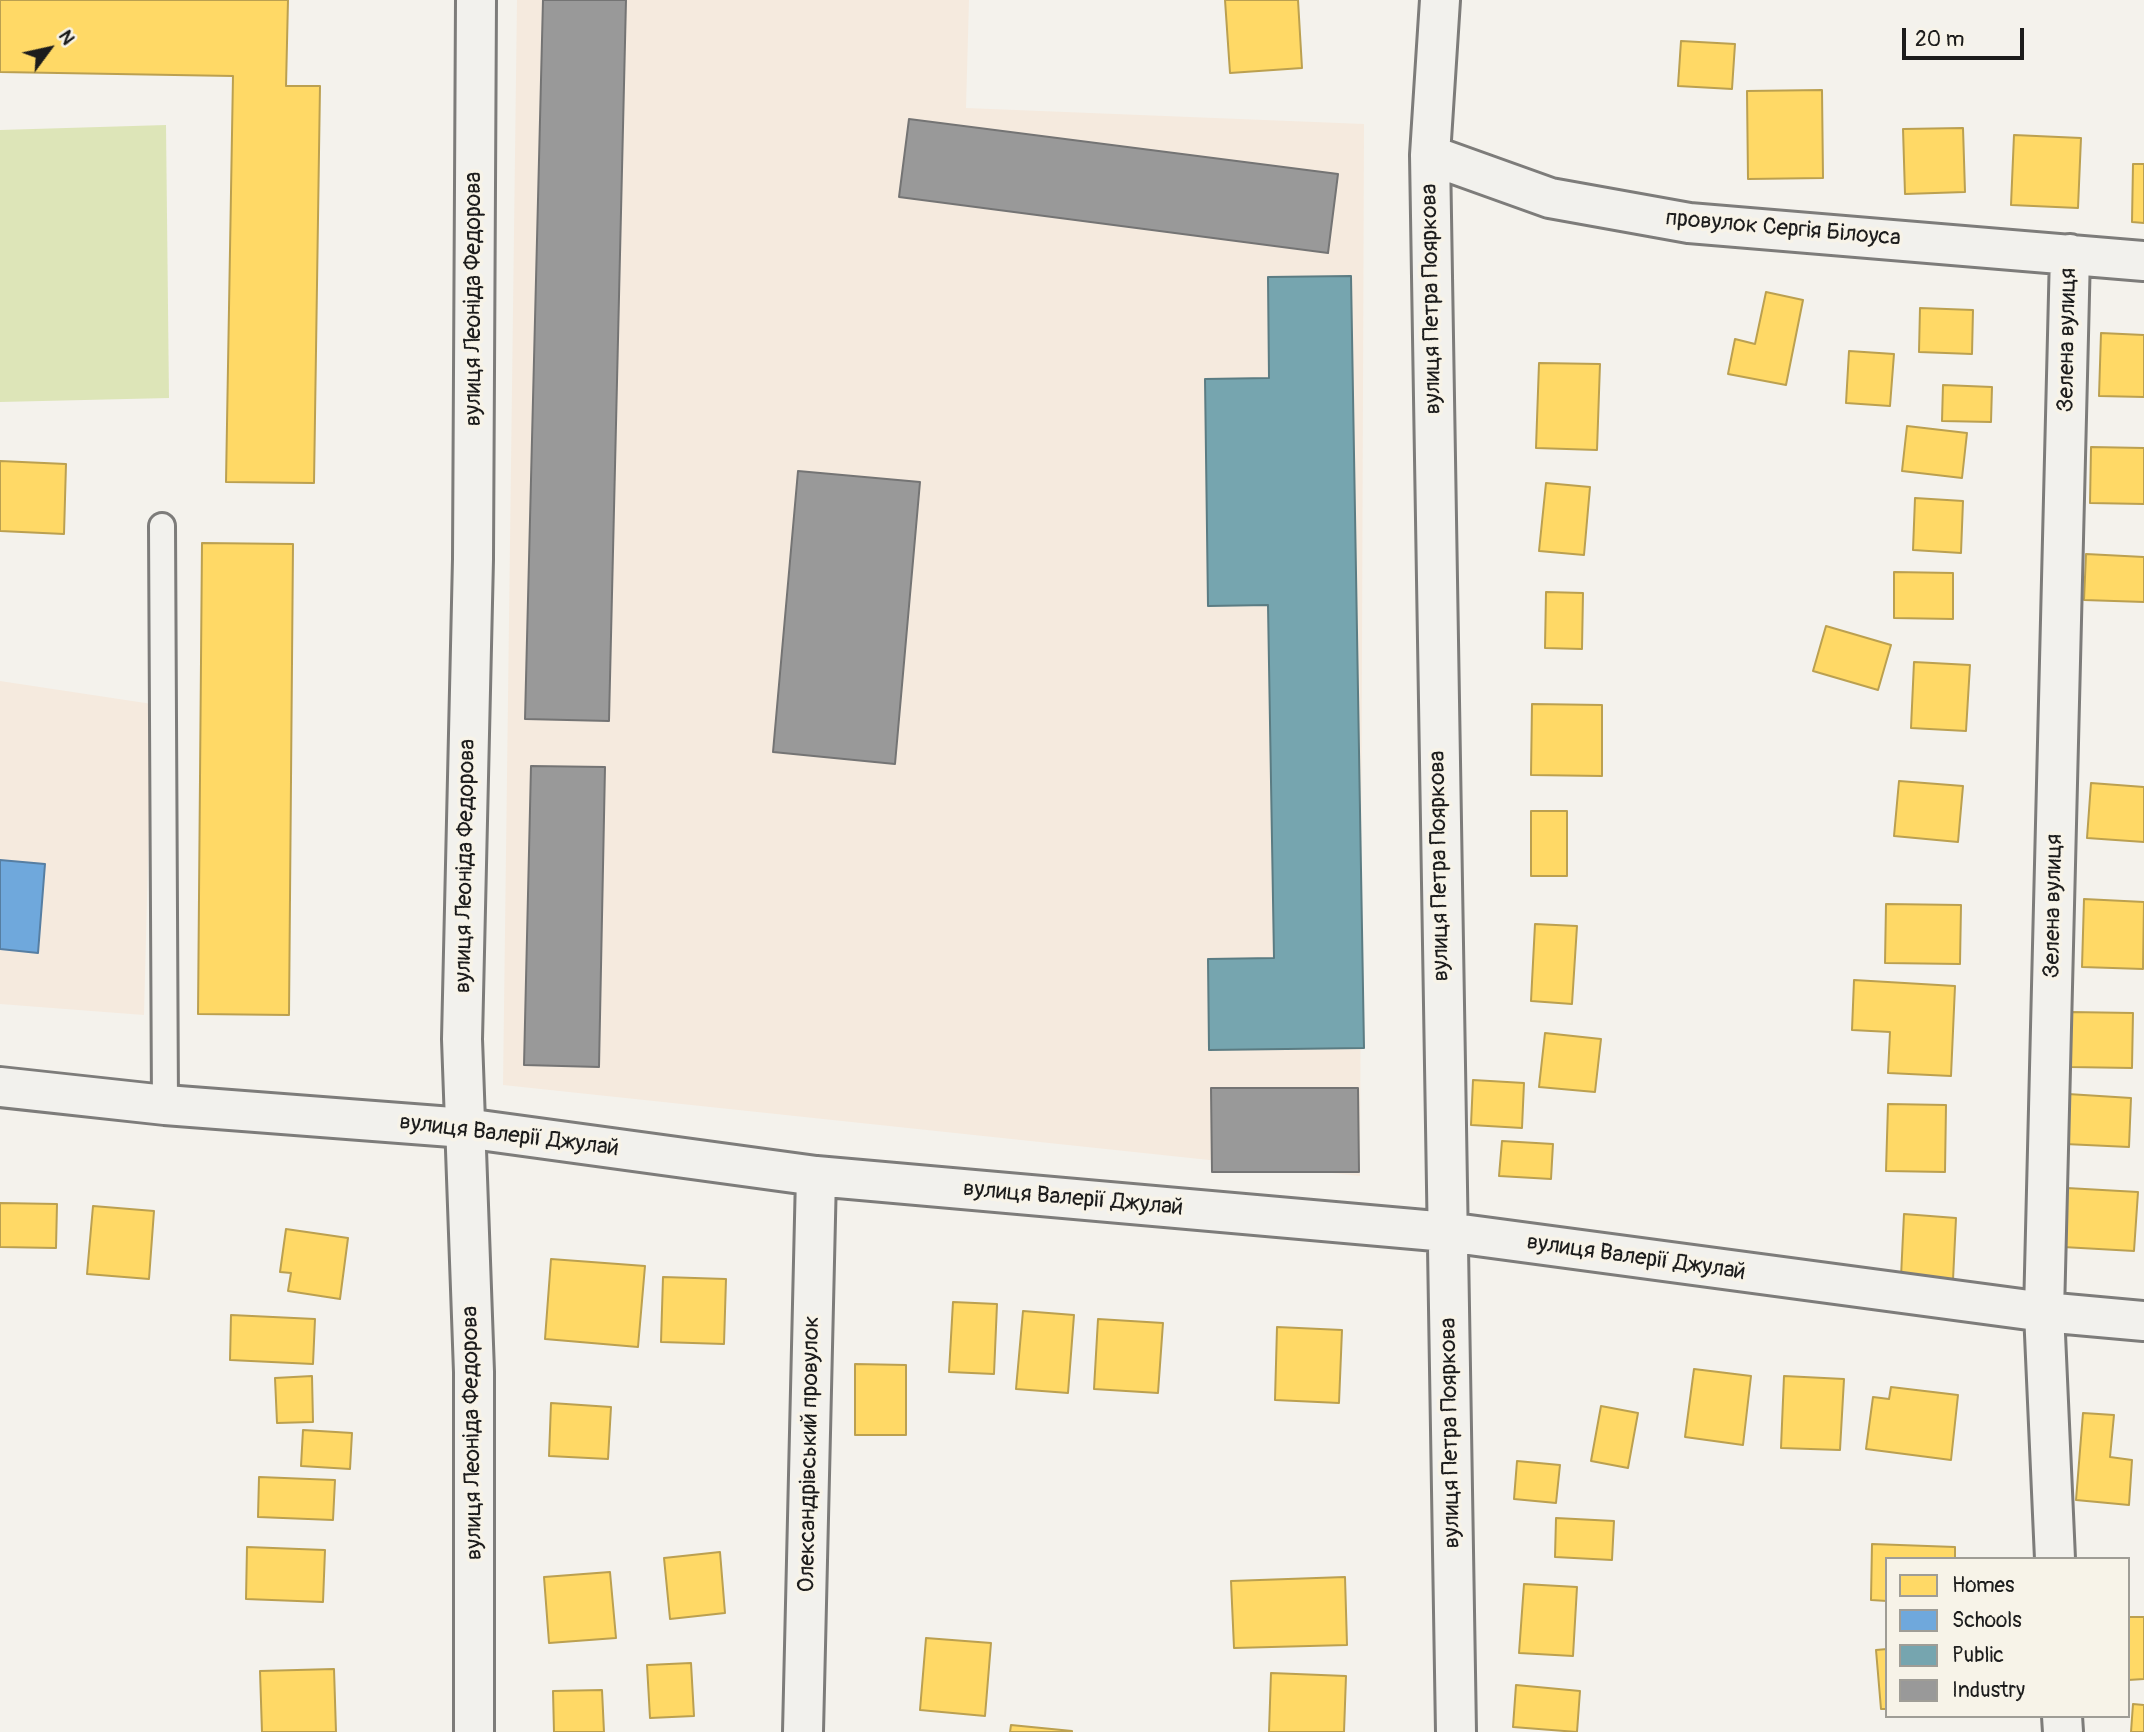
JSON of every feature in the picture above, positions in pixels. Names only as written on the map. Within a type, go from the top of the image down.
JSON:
[{"type":"street","name":"вулиця Леоніда Федорова","points":[[474,1732],[474,1372],[462,1040],[473,572],[476,0]]},
{"type":"street","name":"вулиця Петра Пояркова","points":[[1440,0],[1430,155],[1456,1732]]},
{"type":"street","name":"провулок Сергія Білоуса","points":[[1430,155],[1550,198],[1689,223],[2144,261]]},
{"type":"street","name":"Зелена вулиця","points":[[2055,1557],[2043,1312],[2070,254]]},
{"type":"street","name":"вулиця Валерії Джулай","points":[[0,1087],[165,1105],[465,1128],[816,1176],[1447,1232],[2043,1312],[2144,1321]]},
{"type":"street","name":"Олександрівський провулок","points":[[803,1732],[816,1176]]},
{"type":"lane","points":[[162,526],[165,1105]]},
{"type":"shaded area","points":[[517,0],[969,0],[966,108],[1364,124],[1360,1176],[503,1085]]},
{"type":"shaded area","points":[[0,681],[152,704],[144,1015],[0,1004]]},
{"type":"green space","points":[[166,125],[169,398],[0,402],[0,130]]},
{"type":"building: Homes","points":[[0,0],[288,0],[286,86],[320,86],[314,483],[226,482],[233,76],[0,72]]},
{"type":"building: Homes","points":[[1225,0],[1298,0],[1302,68],[1230,73]]},
{"type":"building: Homes","points":[[1681,41],[1735,44],[1732,89],[1678,86]]},
{"type":"building: Homes","points":[[1822,90],[1823,178],[1748,179],[1747,91]]},
{"type":"building: Homes","points":[[1963,128],[1965,192],[1905,194],[1903,129]]},
{"type":"building: Homes","points":[[2014,135],[2081,138],[2078,208],[2011,205]]},
{"type":"building: Homes","points":[[2133,164],[2144,164],[2144,223],[2132,222]]},
{"type":"building: Homes","points":[[1766,292],[1803,300],[1786,385],[1728,374],[1735,339],[1755,344]]},
{"type":"building: Homes","points":[[1920,308],[1973,310],[1972,354],[1919,352]]},
{"type":"building: Homes","points":[[2101,333],[2144,335],[2144,397],[2099,396]]},
{"type":"building: Homes","points":[[1849,351],[1894,354],[1890,406],[1846,403]]},
{"type":"building: Homes","points":[[1539,363],[1600,364],[1597,450],[1536,448]]},
{"type":"building: Homes","points":[[1943,385],[1992,387],[1991,422],[1942,421]]},
{"type":"building: Homes","points":[[1907,426],[1967,433],[1962,478],[1902,471]]},
{"type":"building: Homes","points":[[2091,447],[2144,448],[2144,504],[2090,503]]},
{"type":"building: Homes","points":[[0,461],[66,464],[64,534],[0,531]]},
{"type":"building: Homes","points":[[1546,483],[1590,487],[1584,555],[1539,551]]},
{"type":"building: Homes","points":[[1915,498],[1963,501],[1961,553],[1913,550]]},
{"type":"building: Homes","points":[[202,543],[293,544],[289,1015],[198,1014]]},
{"type":"building: Homes","points":[[2086,554],[2144,557],[2144,602],[2084,600]]},
{"type":"building: Homes","points":[[1894,572],[1953,573],[1953,619],[1894,618]]},
{"type":"building: Homes","points":[[1546,592],[1583,593],[1582,649],[1545,648]]},
{"type":"building: Homes","points":[[1826,626],[1891,645],[1878,690],[1813,671]]},
{"type":"building: Homes","points":[[1914,662],[1970,665],[1966,731],[1911,728]]},
{"type":"building: Homes","points":[[1532,704],[1602,705],[1602,776],[1531,775]]},
{"type":"building: Homes","points":[[1899,781],[1963,786],[1958,842],[1894,836]]},
{"type":"building: Homes","points":[[2091,783],[2144,787],[2144,842],[2087,838]]},
{"type":"building: Homes","points":[[1531,811],[1567,811],[1567,876],[1531,876]]},
{"type":"building: Homes","points":[[2084,899],[2144,902],[2143,969],[2082,967]]},
{"type":"building: Homes","points":[[1886,904],[1961,905],[1960,964],[1885,963]]},
{"type":"building: Homes","points":[[1535,924],[1577,926],[1572,1004],[1531,1001]]},
{"type":"building: Homes","points":[[1854,980],[1955,986],[1951,1076],[1888,1073],[1890,1032],[1852,1030]]},
{"type":"building: Homes","points":[[2070,1012],[2133,1013],[2132,1068],[2070,1067]]},
{"type":"building: Homes","points":[[1545,1033],[1601,1039],[1595,1092],[1539,1087]]},
{"type":"building: Homes","points":[[1473,1080],[1524,1083],[1522,1128],[1471,1125]]},
{"type":"building: Homes","points":[[2068,1094],[2131,1098],[2129,1147],[2065,1144]]},
{"type":"building: Homes","points":[[1888,1104],[1946,1105],[1945,1172],[1886,1171]]},
{"type":"building: Homes","points":[[1502,1141],[1553,1144],[1551,1179],[1499,1176]]},
{"type":"building: Homes","points":[[2067,1188],[2138,1192],[2134,1251],[2063,1247]]},
{"type":"building: Homes","points":[[0,1203],[57,1204],[56,1248],[0,1247]]},
{"type":"building: Homes","points":[[93,1206],[154,1211],[149,1279],[87,1274]]},
{"type":"building: Homes","points":[[1904,1214],[1956,1218],[1953,1280],[1901,1277]]},
{"type":"building: Homes","points":[[286,1229],[348,1238],[340,1299],[288,1291],[291,1273],[280,1272]]},
{"type":"building: Homes","points":[[551,1259],[645,1266],[638,1347],[545,1339]]},
{"type":"building: Homes","points":[[663,1277],[726,1279],[724,1344],[661,1342]]},
{"type":"building: Homes","points":[[953,1302],[997,1304],[994,1374],[949,1372]]},
{"type":"building: Homes","points":[[1023,1311],[1074,1315],[1068,1393],[1016,1389]]},
{"type":"building: Homes","points":[[231,1315],[315,1319],[313,1364],[230,1360]]},
{"type":"building: Homes","points":[[1098,1319],[1163,1323],[1158,1393],[1094,1389]]},
{"type":"building: Homes","points":[[1277,1327],[1342,1330],[1339,1403],[1275,1400]]},
{"type":"building: Homes","points":[[855,1364],[906,1365],[906,1435],[855,1435]]},
{"type":"building: Homes","points":[[1694,1369],[1751,1376],[1743,1445],[1685,1437]]},
{"type":"building: Homes","points":[[312,1376],[313,1422],[277,1423],[275,1378]]},
{"type":"building: Homes","points":[[1784,1376],[1844,1379],[1840,1450],[1781,1448]]},
{"type":"building: Homes","points":[[1891,1387],[1958,1395],[1951,1460],[1866,1449],[1873,1397],[1889,1399]]},
{"type":"building: Homes","points":[[551,1403],[611,1407],[608,1459],[549,1456]]},
{"type":"building: Homes","points":[[1601,1406],[1638,1413],[1628,1468],[1591,1461]]},
{"type":"building: Homes","points":[[2083,1413],[2114,1415],[2110,1457],[2132,1460],[2129,1505],[2076,1500]]},
{"type":"building: Homes","points":[[303,1430],[352,1433],[350,1469],[301,1466]]},
{"type":"building: Homes","points":[[1517,1461],[1560,1465],[1556,1503],[1514,1499]]},
{"type":"building: Homes","points":[[259,1477],[335,1480],[333,1520],[258,1517]]},
{"type":"building: Homes","points":[[1556,1518],[1614,1521],[1612,1560],[1555,1557]]},
{"type":"building: Homes","points":[[1872,1544],[1955,1547],[1955,1557],[1885,1557],[1885,1601],[1871,1600]]},
{"type":"building: Homes","points":[[247,1547],[325,1550],[323,1602],[246,1599]]},
{"type":"building: Homes","points":[[720,1552],[725,1613],[670,1619],[664,1558]]},
{"type":"building: Homes","points":[[610,1572],[616,1638],[549,1643],[544,1577]]},
{"type":"building: Homes","points":[[1345,1577],[1347,1645],[1234,1648],[1231,1581]]},
{"type":"building: Homes","points":[[1524,1584],[1577,1587],[1573,1656],[1519,1653]]},
{"type":"building: Homes","points":[[2130,1617],[2144,1617],[2144,1679],[2130,1680]]},
{"type":"building: Homes","points":[[926,1638],[991,1643],[985,1716],[920,1710]]},
{"type":"building: Homes","points":[[1885,1649],[1885,1709],[1881,1709],[1876,1650]]},
{"type":"building: Homes","points":[[691,1663],[694,1716],[650,1718],[647,1665]]},
{"type":"building: Homes","points":[[334,1669],[336,1732],[262,1732],[260,1671]]},
{"type":"building: Homes","points":[[1271,1673],[1346,1676],[1344,1732],[1269,1732]]},
{"type":"building: Homes","points":[[1516,1685],[1580,1691],[1577,1732],[1513,1727]]},
{"type":"building: Homes","points":[[602,1690],[604,1732],[554,1732],[553,1691]]},
{"type":"building: Homes","points":[[2133,1704],[2144,1705],[2144,1732],[2131,1732]]},
{"type":"building: Homes","points":[[1011,1725],[1072,1731],[1072,1732],[1010,1732]]},
{"type":"building: Schools","points":[[0,860],[45,864],[38,953],[0,949]]},
{"type":"building: Public","points":[[1351,276],[1364,1048],[1209,1050],[1208,959],[1274,958],[1268,605],[1208,606],[1205,379],[1269,378],[1268,277]]},
{"type":"building: Industry","points":[[543,0],[626,0],[609,721],[525,719]]},
{"type":"building: Industry","points":[[909,119],[1338,174],[1328,253],[899,197]]},
{"type":"building: Industry","points":[[798,471],[920,482],[895,764],[773,752]]},
{"type":"building: Industry","points":[[531,766],[605,767],[599,1067],[524,1065]]},
{"type":"building: Industry","points":[[1211,1088],[1358,1088],[1359,1172],[1212,1172]]}]
